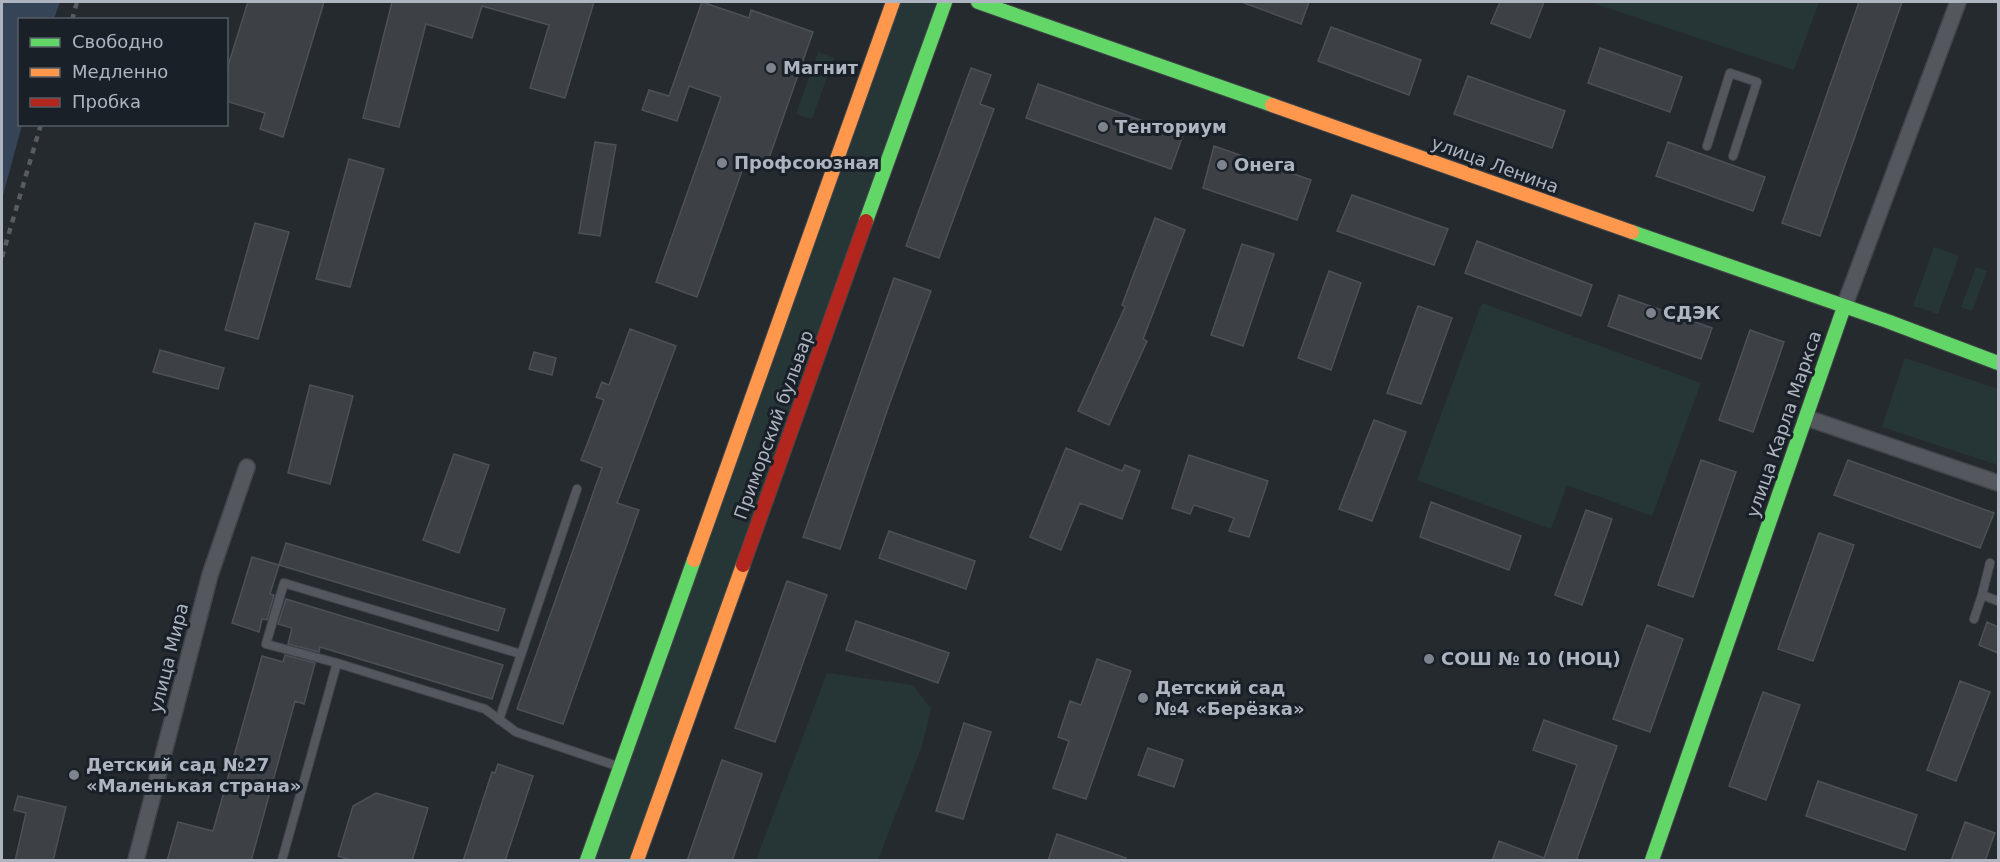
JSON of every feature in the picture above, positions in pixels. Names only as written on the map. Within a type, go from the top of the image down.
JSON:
[{"type":"street","name":"Приморский бульвар","points":[[587,861],[893,2]]},
{"type":"street","name":"Приморский бульвар","points":[[637,861],[684,724],[945,2]]},
{"type":"street","name":"улица Ленина","points":[[978,2],[1998,363]]},
{"type":"street","name":"улица Карла Маркса","points":[[1652,861],[1808,418],[1844,307],[1958,2]]},
{"type":"street","points":[[1808,418],[1998,483]]},
{"type":"street","name":"улица Мира","points":[[136,861],[210,576],[247,467]]},
{"type":"lane","points":[[1707,146],[1730,73],[1757,82],[1733,156]]},
{"type":"lane","points":[[500,720],[577,489]]},
{"type":"lane","points":[[1974,619],[1990,563]]},
{"type":"lane","points":[[521,654],[284,583],[266,644],[337,663],[485,709],[516,732],[620,767]]},
{"type":"lane","points":[[1982,595],[1998,601]]},
{"type":"lane","points":[[282,861],[337,663]]},
{"type":"shaded area","points":[[893,2],[945,2],[637,860],[587,860]]},
{"type":"shaded area","points":[[1590,2],[1819,2],[1794,70]]},
{"type":"shaded area","points":[[818,52],[834,58],[812,119],[796,114]]},
{"type":"shaded area","points":[[1934,247],[1959,256],[1938,314],[1913,306]]},
{"type":"shaded area","points":[[1976,267],[1987,271],[1972,311],[1961,307]]},
{"type":"shaded area","points":[[1482,303],[1701,383],[1652,516],[1567,485],[1551,529],[1417,480]]},
{"type":"shaded area","points":[[1905,358],[1998,389],[1998,465],[1882,427]]},
{"type":"shaded area","points":[[827,673],[913,685],[931,709],[922,746],[878,860],[756,860]]},
{"type":"water","points":[[2,2],[60,2],[54,18],[18,18],[18,126],[22,126],[2,199]]},
{"type":"building","points":[[248,2],[324,2],[283,137],[260,129],[265,113],[228,102],[228,66]]},
{"type":"building","points":[[392,2],[594,2],[565,98],[530,88],[549,25],[482,6],[472,38],[426,24],[399,127],[363,118]]},
{"type":"building","points":[[702,2],[749,18],[751,10],[813,32],[767,164],[747,157],[697,297],[656,282],[721,97],[689,86],[677,121],[642,110],[649,90],[669,96]]},
{"type":"building","points":[[1245,2],[1309,2],[1301,24]]},
{"type":"building","points":[[1500,2],[1544,2],[1530,38],[1491,23]]},
{"type":"building","points":[[1859,2],[1902,2],[1820,236],[1782,223]]},
{"type":"building","points":[[1331,27],[1421,60],[1409,95],[1318,61]]},
{"type":"building","points":[[1600,48],[1682,77],[1670,112],[1588,83]]},
{"type":"building","points":[[971,68],[991,75],[980,104],[994,109],[939,258],[906,246]]},
{"type":"building","points":[[1468,76],[1565,111],[1552,148],[1454,114]]},
{"type":"building","points":[[1038,84],[1183,135],[1171,169],[1026,118]]},
{"type":"building","points":[[595,142],[616,145],[600,236],[579,233]]},
{"type":"building","points":[[1668,142],[1765,177],[1753,211],[1656,176]]},
{"type":"building","points":[[1214,146],[1311,180],[1297,220],[1203,188]]},
{"type":"building","points":[[349,159],[384,169],[350,287],[316,279]]},
{"type":"building","points":[[1352,195],[1448,229],[1434,265],[1337,231]]},
{"type":"building","points":[[1155,218],[1185,230],[1143,339],[1147,341],[1109,425],[1078,411],[1125,307],[1122,305]]},
{"type":"building","points":[[255,223],[289,232],[258,339],[225,330]]},
{"type":"building","points":[[1477,241],[1592,285],[1581,316],[1465,273]]},
{"type":"building","points":[[1242,244],[1274,254],[1243,346],[1211,335]]},
{"type":"building","points":[[1329,271],[1361,283],[1331,370],[1298,358]]},
{"type":"building","points":[[894,278],[931,291],[840,549],[803,537]]},
{"type":"building","points":[[1619,295],[1712,328],[1701,359],[1608,326]]},
{"type":"building","points":[[1418,306],[1452,318],[1421,404],[1387,393]]},
{"type":"building","points":[[630,329],[676,346],[617,503],[639,510],[563,724],[517,709],[602,468],[581,460],[604,400],[596,397],[602,382],[609,385]]},
{"type":"building","points":[[1750,330],[1784,342],[1753,432],[1719,420]]},
{"type":"building","points":[[160,350],[224,368],[218,389],[153,372]]},
{"type":"building","points":[[534,352],[556,358],[552,375],[529,369]]},
{"type":"building","points":[[310,385],[353,396],[330,484],[288,473]]},
{"type":"building","points":[[1374,420],[1406,432],[1372,521],[1339,509]]},
{"type":"building","points":[[1066,448],[1122,471],[1125,465],[1140,471],[1122,519],[1080,503],[1061,550],[1030,537]]},
{"type":"building","points":[[454,454],[489,465],[459,553],[423,540]]},
{"type":"building","points":[[1189,455],[1268,481],[1249,537],[1229,531],[1234,518],[1194,505],[1190,514],[1172,508]]},
{"type":"building","points":[[1701,460],[1736,472],[1693,597],[1658,585]]},
{"type":"building","points":[[1848,460],[1994,513],[1980,548],[1834,495]]},
{"type":"building","points":[[1431,502],[1521,536],[1509,570],[1420,537]]},
{"type":"building","points":[[1586,510],[1612,519],[1582,605],[1555,595]]},
{"type":"building","points":[[889,531],[975,561],[966,589],[879,558]]},
{"type":"building","points":[[1819,533],[1854,545],[1813,661],[1778,649]]},
{"type":"building","points":[[286,543],[505,609],[498,631],[279,565]]},
{"type":"building","points":[[252,557],[279,565],[270,594],[274,595],[267,620],[262,619],[259,632],[232,623]]},
{"type":"building","points":[[787,581],[827,595],[775,742],[735,728]]},
{"type":"building","points":[[286,599],[503,665],[492,699],[320,647],[319,652],[288,644],[292,628],[278,624]]},
{"type":"building","points":[[856,621],[949,653],[938,683],[846,650]]},
{"type":"building","points":[[1987,622],[1998,627],[1998,653],[1979,645]]},
{"type":"building","points":[[1647,625],[1683,639],[1650,732],[1613,719]]},
{"type":"building","points":[[285,655],[315,663],[304,704],[295,701],[251,861],[167,861],[178,822],[213,831],[262,656],[283,662]]},
{"type":"building","points":[[1097,659],[1131,671],[1086,799],[1053,788],[1069,741],[1058,737],[1070,701],[1081,705]]},
{"type":"building","points":[[1960,681],[1990,692],[1956,781],[1927,770]]},
{"type":"building","points":[[1763,692],[1800,705],[1766,800],[1729,786]]},
{"type":"building","points":[[1544,720],[1617,746],[1576,861],[1492,861],[1499,841],[1544,858],[1577,765],[1533,750]]},
{"type":"building","points":[[964,723],[991,732],[963,819],[936,811]]},
{"type":"building","points":[[1148,748],[1183,760],[1174,787],[1138,775]]},
{"type":"building","points":[[722,760],[762,774],[732,861],[687,861]]},
{"type":"building","points":[[498,764],[533,776],[505,861],[463,861],[492,772],[495,773]]},
{"type":"building","points":[[1818,781],[1917,815],[1905,850],[1806,816]]},
{"type":"building","points":[[376,793],[428,808],[412,861],[353,861],[338,856],[353,806]]},
{"type":"building","points":[[18,796],[66,807],[53,861],[15,861],[26,813],[14,810]]},
{"type":"building","points":[[1965,822],[1995,833],[1985,861],[1951,861]]},
{"type":"building","points":[[1057,834],[1126,858],[1125,861],[1048,861]]},
{"type":"railway","points":[[73,18],[77,2]]},
{"type":"railway","points":[[2,257],[40,126]]},
{"type":"traffic: fast","points":[[866,221],[945,2]]},
{"type":"traffic: fast","points":[[978,2],[1272,105]]},
{"type":"traffic: fast","points":[[1632,232],[1887,321],[1998,363]]},
{"type":"traffic: fast","points":[[1652,860],[1844,307]]},
{"type":"traffic: fast","points":[[587,860],[694,560]]},
{"type":"traffic: slow","points":[[694,560],[893,2]]},
{"type":"traffic: slow","points":[[1272,105],[1632,232]]},
{"type":"traffic: slow","points":[[637,860],[743,565]]},
{"type":"traffic: jam","points":[[743,565],[866,221]]},
{"type":"place","name":"Магнит","points":[[771,68]]},
{"type":"place","name":"Тенториум","points":[[1103,127]]},
{"type":"place","name":"Профсоюзная","points":[[722,163]]},
{"type":"place","name":"Онега","points":[[1222,165]]},
{"type":"place","name":"СДЭК","points":[[1651,313]]},
{"type":"place","name":"СОШ № 10 (НОЦ)","points":[[1429,659]]},
{"type":"place","name":"Детский сад №4 «Берёзка»","points":[[1143,698]]},
{"type":"place","name":"Детский сад №27 «Маленькая страна»","points":[[74,775]]}]
